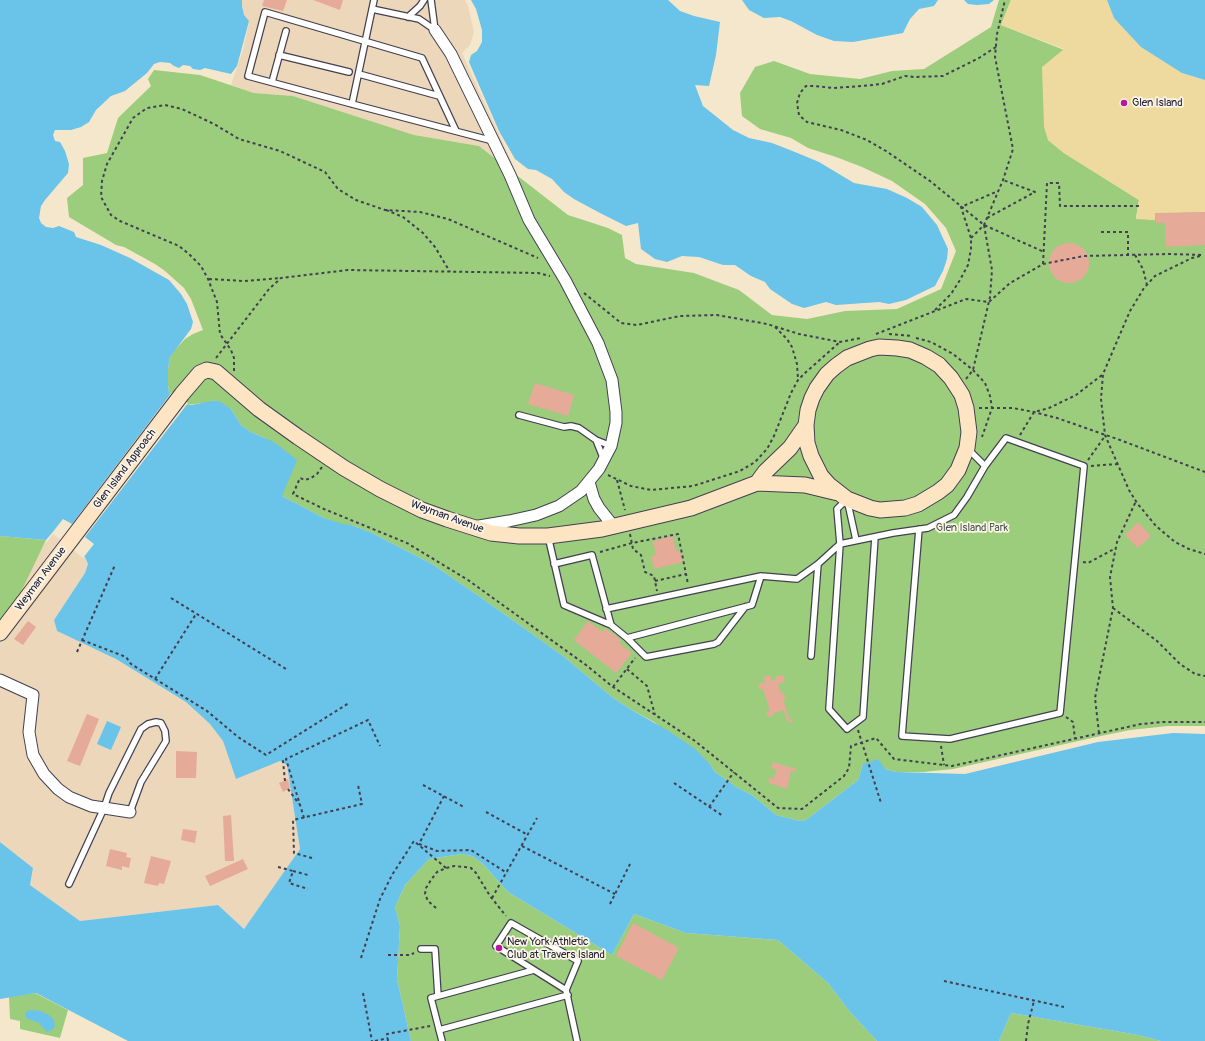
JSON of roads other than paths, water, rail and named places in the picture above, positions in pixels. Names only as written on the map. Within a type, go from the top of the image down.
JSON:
[{"type":"street","points":[[435,30],[452,54],[529,220],[565,280],[598,343],[612,380],[616,412],[616,423],[611,446],[604,460],[581,491],[568,501],[552,509],[520,519],[473,527]]},
{"type":"street","points":[[757,483],[805,485],[841,500],[880,510],[905,508],[931,498],[947,485],[958,470],[967,448],[969,423],[966,408],[959,389],[939,365],[910,350],[879,347],[847,358],[827,374],[812,398],[808,410],[806,425],[808,443],[816,466],[829,486],[841,500]]},
{"type":"street","name":"Glen Island Approach","points":[[68,544],[182,394],[200,373],[207,370]]},
{"type":"street","name":"Weyman Avenue","points":[[207,370],[216,372],[259,409],[298,437],[344,468],[380,489],[422,510],[491,533],[548,536],[564,535],[614,526],[691,508],[757,483]]},
{"type":"street","points":[[757,483],[765,472],[790,448],[806,425]]},
{"type":"street","points":[[589,482],[594,499],[599,508],[614,526]]},
{"type":"street","name":"Weyman Avenue","points":[[2,627],[68,544]]},
{"type":"street","points":[[0,680],[33,694],[30,713],[30,737],[33,755],[44,774],[58,789],[69,797],[92,806],[130,812]]},
{"type":"lane","points":[[352,104],[374,0]]},
{"type":"lane","points":[[408,17],[424,0]]},
{"type":"lane","points":[[431,0],[435,30]]},
{"type":"lane","points":[[372,9],[419,20],[435,30]]},
{"type":"lane","points":[[456,131],[422,58],[265,12],[248,76],[494,142]]},
{"type":"lane","points":[[272,82],[286,31]]},
{"type":"lane","points":[[279,55],[348,72]]},
{"type":"lane","points":[[359,74],[439,96]]},
{"type":"lane","points":[[519,415],[564,427],[571,426],[579,428],[596,440],[611,446]]},
{"type":"lane","points":[[606,609],[761,576],[797,579],[818,564],[840,544],[856,540],[919,529],[928,528],[954,515],[967,497],[985,466],[1006,438],[1084,466],[1060,713],[950,739],[902,736],[919,529]]},
{"type":"lane","points":[[596,440],[604,460]]},
{"type":"lane","points":[[967,448],[985,466]]},
{"type":"lane","points":[[841,500],[856,540]]},
{"type":"lane","points":[[841,500],[840,544],[829,709],[847,729],[864,716],[875,537]]},
{"type":"lane","points":[[548,536],[564,605],[610,625],[627,638],[646,657],[718,642],[746,606]]},
{"type":"lane","points":[[554,564],[592,555],[610,625]]},
{"type":"lane","points":[[810,656],[818,564]]},
{"type":"lane","points":[[627,638],[752,605],[761,576]]},
{"type":"lane","points":[[69,884],[104,808],[109,793],[141,729],[148,724],[156,722],[161,723],[165,731],[166,741],[141,782],[130,812]]},
{"type":"lane","points":[[567,993],[496,946],[511,923],[578,960],[567,993],[577,1041]]},
{"type":"lane","points":[[421,949],[435,949],[438,996]]},
{"type":"lane","points":[[442,1041],[431,998],[534,970]]},
{"type":"lane","points":[[439,1030],[567,993]]},
{"type":"water","points":[[0,0],[242,0],[244,15],[249,21],[237,66],[231,74],[205,68],[200,70],[193,69],[190,66],[183,65],[179,68],[170,63],[160,62],[154,64],[147,73],[125,91],[111,96],[96,110],[89,122],[81,127],[71,130],[55,130],[53,135],[55,141],[60,142],[65,151],[69,164],[68,173],[41,206],[39,218],[41,223],[46,227],[53,228],[59,226],[74,232],[76,237],[101,245],[130,258],[169,280],[187,304],[193,322],[191,329],[170,357],[168,369],[169,393],[186,405],[219,401],[231,409],[241,425],[251,432],[274,442],[297,460],[282,496],[324,518],[370,532],[432,564],[563,656],[612,697],[667,730],[695,749],[710,764],[715,772],[738,788],[752,795],[776,815],[800,821],[806,820],[858,780],[863,764],[878,759],[885,769],[896,772],[965,774],[1098,742],[1173,733],[1205,734],[1205,1041],[1161,1041],[1138,1035],[1011,1013],[999,1041],[877,1041],[850,1012],[828,983],[778,940],[686,933],[634,914],[612,955],[508,892],[483,864],[472,856],[462,854],[429,859],[405,885],[395,907],[400,926],[397,979],[411,1041],[128,1041],[36,993],[0,999],[0,842],[33,868],[30,885],[80,921],[218,905],[244,929],[300,849],[287,765],[280,761],[236,779],[223,741],[210,724],[186,702],[116,659],[57,631],[54,620],[85,573],[88,564],[85,557],[53,532],[46,540],[0,536]]},
{"type":"water","points":[[471,0],[668,0],[680,11],[720,22],[716,55],[709,86],[695,85],[703,106],[733,130],[749,138],[772,143],[795,152],[819,162],[854,183],[887,189],[922,207],[937,225],[948,249],[947,259],[943,271],[935,286],[906,300],[889,304],[879,302],[836,305],[826,302],[804,308],[792,304],[770,289],[765,282],[751,276],[735,265],[723,265],[699,257],[682,256],[667,262],[655,259],[641,249],[638,223],[626,226],[600,213],[564,192],[552,179],[536,170],[528,169],[515,159],[499,131],[469,62],[471,55],[477,51],[482,42],[482,30],[476,9]]},
{"type":"water","points":[[742,0],[938,0],[934,6],[919,9],[910,19],[903,33],[853,42],[834,41],[817,35],[791,21],[780,17],[764,18],[749,10]]},
{"type":"water","points":[[964,0],[994,0],[989,4],[977,5],[968,4]]},
{"type":"water","points":[[1107,0],[1205,0],[1205,80],[1182,73],[1141,47],[1114,18]]},
{"type":"water","points":[[107,721],[121,727],[111,750],[97,744]]},
{"type":"water","points":[[27,1011],[41,1011],[49,1015],[54,1020],[55,1026],[52,1030],[47,1032],[39,1023],[26,1018],[25,1014]]},
{"type":"place","name":"Glen Island","points":[[1124,103]]},
{"type":"place","name":"New York Athletic Club at Travers Island","points":[[499,948]]},
{"type":"park label","name":"Glen Island Park","points":[[972,528]]}]
